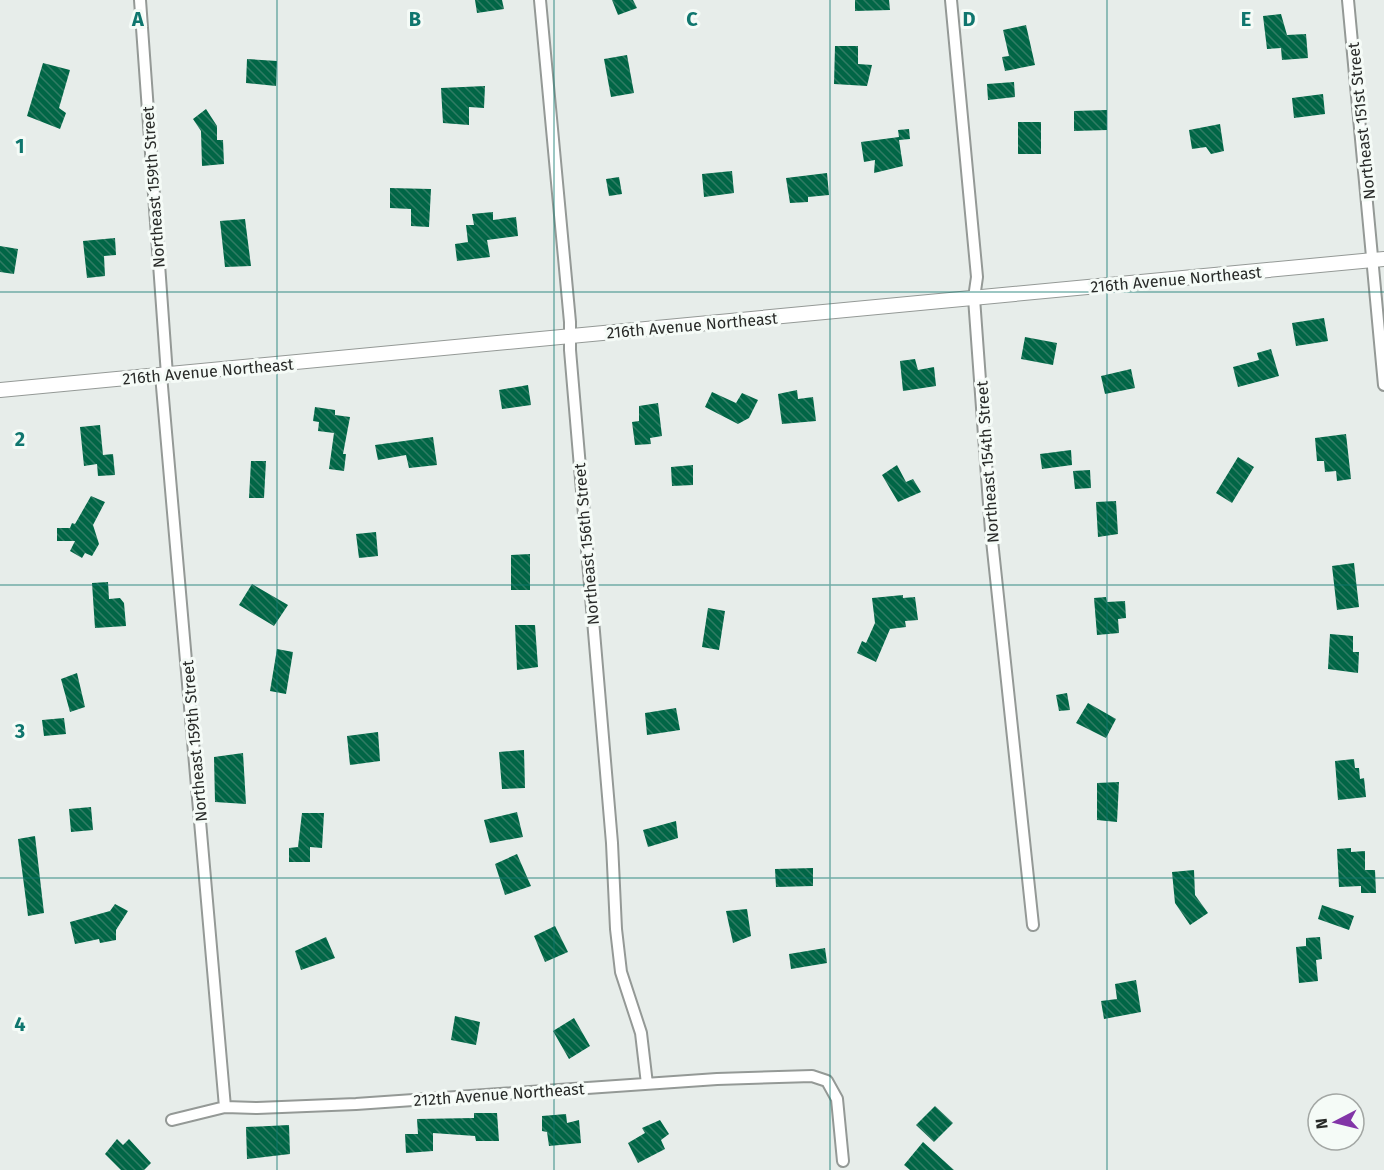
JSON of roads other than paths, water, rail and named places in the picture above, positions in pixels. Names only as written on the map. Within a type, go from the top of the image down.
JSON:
[{"type":"street","name":"Northeast 159th Street","points":[[140,0],[164,375],[225,1107]]},
{"type":"street","name":"Northeast 156th Street","points":[[540,0],[600,728],[612,843],[616,929],[621,972],[641,1033],[647,1084]]},
{"type":"street","name":"Northeast 154th Street","points":[[951,0],[978,278],[974,298],[991,531],[1033,925]]},
{"type":"street","name":"Northeast 151st Street","points":[[1348,0],[1379,259],[1384,385]]},
{"type":"street","name":"216th Avenue Northeast","points":[[0,390],[1379,259]]},
{"type":"street","name":"212th Avenue Northeast","points":[[172,1120],[225,1107],[356,1104],[647,1084],[812,1076],[827,1081],[837,1099],[843,1161]]}]
